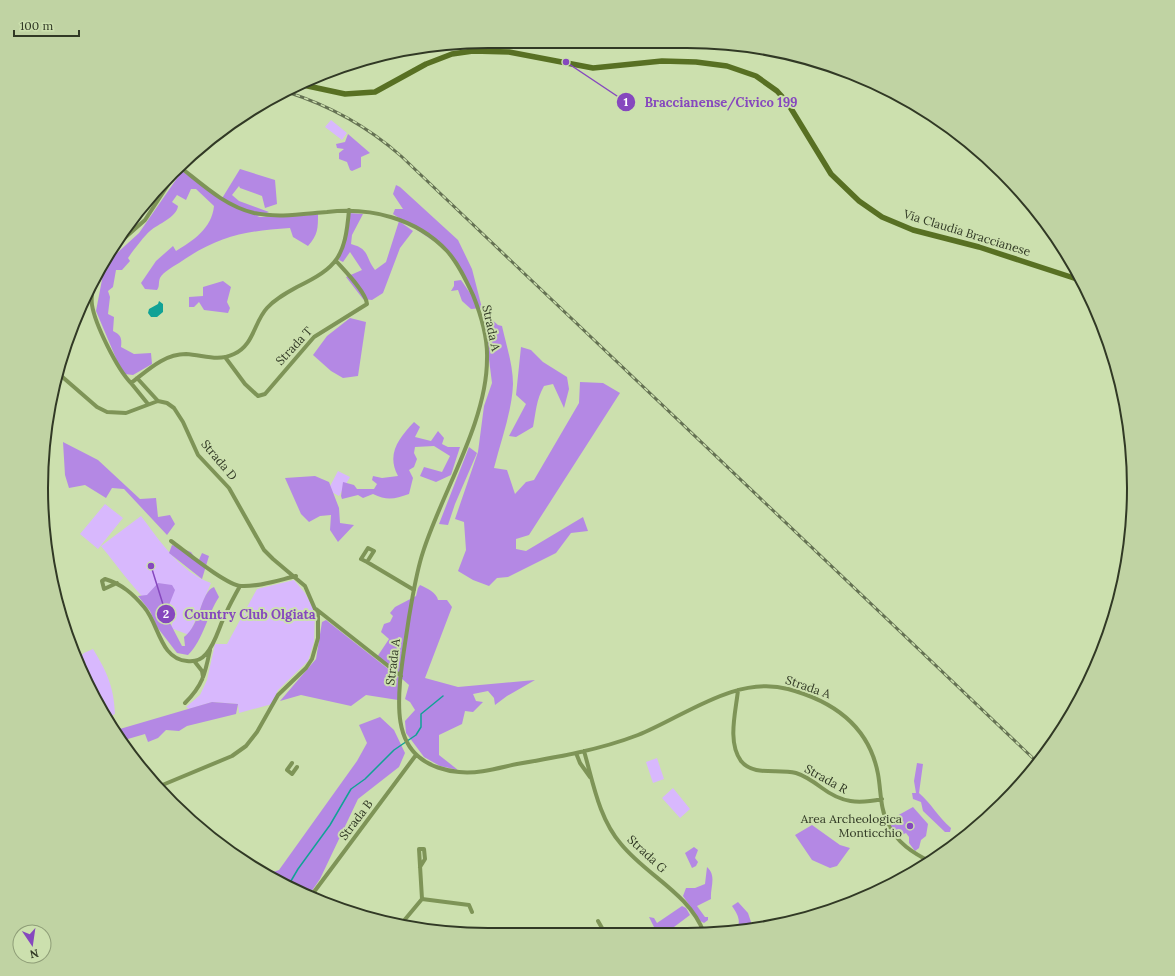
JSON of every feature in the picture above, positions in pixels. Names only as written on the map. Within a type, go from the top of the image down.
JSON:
[{"type":"main road","name":"Via Claudia Braccianese","points":[[308,86],[345,94],[375,92],[426,64],[452,54],[473,51],[516,53],[593,68],[662,61],[696,62],[727,66],[756,76],[778,91],[787,102],[831,174],[859,201],[882,216],[913,230],[979,247],[1074,278]]},
{"type":"street","name":"Strada A","points":[[184,170],[223,200],[252,212],[285,216],[349,210],[368,211],[396,218],[422,231],[441,245],[456,262],[479,310],[485,334],[487,368],[481,402],[461,458],[426,541],[418,566],[401,676],[399,712],[401,726],[407,741],[416,755],[438,767],[464,772],[487,770],[576,753],[637,735],[738,690],[760,686],[781,688],[820,701],[841,712],[855,725],[867,742],[876,762],[886,819],[897,837],[907,848],[924,858]]},
{"type":"street","points":[[129,234],[145,220],[165,189]]},
{"type":"street","points":[[131,383],[158,362],[174,356],[185,354],[210,359],[225,357],[237,353],[247,344],[262,315],[272,303],[325,272],[336,261],[346,232],[349,210]]},
{"type":"street","name":"Strada T","points":[[225,357],[248,387],[258,396],[265,394],[314,337],[367,304],[367,301],[350,277],[336,261]]},
{"type":"street","points":[[92,294],[94,314],[117,366],[148,404]]},
{"type":"street","points":[[62,377],[97,407],[107,412],[126,413],[158,401],[137,378]]},
{"type":"street","name":"Strada D","points":[[158,401],[167,403],[179,414],[196,451],[229,488],[264,550],[277,563],[296,576],[307,588],[316,609],[318,621],[318,638],[312,659],[306,668],[278,695],[249,743],[232,756],[163,785]]},
{"type":"street","points":[[171,541],[229,582],[240,586],[255,585],[296,576]]},
{"type":"street","points":[[367,562],[414,590]]},
{"type":"street","points":[[117,583],[127,589],[145,608],[163,645],[170,653],[180,660],[195,662],[204,670]]},
{"type":"street","points":[[195,662],[206,655],[211,647],[240,586]]},
{"type":"street","name":"Strada D","points":[[316,609],[401,676]]},
{"type":"street","points":[[184,703],[198,690],[204,679],[204,670],[211,647]]},
{"type":"street","name":"Strada R","points":[[738,690],[734,743],[738,756],[746,766],[757,770],[788,771],[800,774],[835,797],[849,802],[882,799]]},
{"type":"street","name":"Strada G","points":[[584,751],[591,779],[607,822],[617,839],[632,856],[684,900],[696,916],[701,928]]},
{"type":"street","name":"Strada G","points":[[576,753],[591,779]]},
{"type":"street","name":"Strada B","points":[[314,892],[416,755]]},
{"type":"street","points":[[292,763],[287,770],[292,774],[297,767]]},
{"type":"street","points":[[404,920],[422,899],[420,867]]},
{"type":"street","points":[[422,899],[468,906],[472,912]]},
{"type":"street","points":[[598,921],[602,928]]},
{"type":"shaded area","points":[[331,120],[347,133],[342,140],[325,127]]},
{"type":"shaded area","points":[[348,134],[370,153],[361,157],[361,167],[352,171],[350,170],[347,162],[339,159],[339,153],[344,149],[337,148],[336,144],[345,142]]},
{"type":"shaded area","points":[[240,169],[275,180],[277,204],[265,208],[262,196],[240,188],[239,186],[232,195],[239,201],[269,212],[257,217],[302,216],[318,214],[316,235],[308,246],[293,237],[290,228],[259,231],[232,236],[206,247],[169,269],[160,278],[157,290],[145,289],[141,283],[156,261],[173,246],[176,251],[189,243],[201,233],[210,221],[214,206],[196,189],[191,189],[186,200],[177,195],[172,202],[178,206],[177,210],[171,217],[145,236],[128,258],[130,261],[122,270],[116,270],[113,287],[108,291],[110,297],[108,314],[114,317],[113,331],[120,337],[121,347],[134,354],[151,353],[152,364],[133,375],[125,374],[118,363],[96,311],[103,276],[115,254],[139,233],[183,172],[221,200]]},
{"type":"shaded area","points":[[396,185],[458,240],[472,269],[482,308],[471,309],[462,301],[458,290],[451,291],[454,286],[454,281],[461,280],[470,293],[473,291],[450,252],[393,214],[395,209],[403,209],[393,194]]},
{"type":"shaded area","points":[[349,213],[363,214],[352,235],[351,244],[361,248],[364,251],[375,270],[386,262],[399,221],[413,231],[400,248],[383,293],[372,300],[363,299],[346,277],[362,270],[350,252],[343,262],[339,260]]},
{"type":"shaded area","points":[[223,281],[231,287],[227,302],[230,308],[228,313],[204,310],[199,302],[194,307],[189,307],[189,297],[203,296],[203,287]]},
{"type":"shaded area","points":[[483,312],[498,325],[502,326],[511,362],[513,384],[511,405],[494,468],[507,470],[515,494],[526,482],[534,480],[579,403],[580,382],[603,383],[620,393],[529,535],[516,539],[516,549],[526,551],[583,517],[588,531],[571,533],[556,553],[508,577],[497,578],[489,586],[473,580],[458,571],[466,550],[464,522],[455,519],[478,452],[484,406],[492,383]]},
{"type":"shaded area","points":[[350,318],[366,322],[358,376],[343,378],[331,371],[313,355],[327,336]]},
{"type":"shaded area","points":[[521,347],[531,350],[543,362],[567,377],[569,389],[564,408],[553,384],[544,386],[538,401],[533,427],[516,437],[509,436],[526,404],[516,395]]},
{"type":"shaded area","points":[[414,422],[420,427],[415,437],[431,441],[438,431],[444,438],[442,444],[448,447],[460,447],[451,475],[436,482],[420,476],[424,467],[442,472],[450,456],[434,446],[415,447],[414,453],[417,459],[414,467],[409,470],[413,478],[409,494],[391,498],[383,498],[373,494],[363,498],[358,495],[342,499],[343,482],[354,485],[357,489],[374,489],[377,484],[372,480],[373,476],[382,478],[398,476],[393,461],[394,453],[399,440]]},
{"type":"shaded area","points":[[63,442],[98,460],[140,499],[156,498],[158,517],[170,515],[175,524],[167,535],[124,489],[112,488],[106,498],[85,485],[69,488],[65,475]]},
{"type":"shaded area","points":[[469,447],[477,453],[455,504],[448,525],[439,524]]},
{"type":"shaded area","points":[[338,471],[350,477],[339,496],[328,490]]},
{"type":"shaded area","points":[[315,476],[329,482],[339,508],[340,523],[354,525],[338,542],[330,530],[331,515],[320,516],[309,522],[301,514],[285,478]]},
{"type":"shaded area","points":[[105,504],[123,518],[98,549],[80,534]]},
{"type":"shaded area","points":[[141,516],[163,545],[180,564],[200,578],[211,583],[189,635],[171,628],[173,620],[164,616],[144,599],[101,546]]},
{"type":"shaded area","points":[[172,545],[191,552],[198,562],[202,553],[209,556],[202,579],[169,553]]},
{"type":"shaded area","points":[[294,580],[305,593],[315,612],[314,642],[308,661],[278,690],[272,704],[239,713],[238,704],[212,702],[189,709],[186,707],[200,695],[207,680],[215,644],[227,644],[257,589]]},
{"type":"shaded area","points":[[158,583],[172,585],[175,590],[167,610],[161,618],[170,623],[182,646],[185,646],[184,637],[190,632],[194,625],[209,590],[214,587],[219,597],[211,611],[198,642],[188,655],[177,653],[157,627],[150,611],[138,596],[147,595]]},
{"type":"shaded area","points":[[420,585],[434,593],[438,600],[447,600],[452,607],[425,678],[458,687],[535,680],[507,696],[495,705],[494,698],[488,691],[473,694],[476,701],[483,702],[473,712],[465,711],[462,724],[439,735],[439,755],[458,770],[440,766],[424,757],[406,733],[405,721],[415,710],[410,702],[405,699],[409,685],[377,657],[389,639],[381,632],[384,624],[390,622],[393,616],[390,613],[395,607],[416,596]]},
{"type":"shaded area","points":[[326,620],[401,679],[398,700],[366,695],[351,706],[301,695],[280,701],[316,659],[322,622]]},
{"type":"shaded area","points":[[93,649],[102,665],[109,680],[115,714],[112,715],[93,683],[81,656]]},
{"type":"shaded area","points":[[212,702],[238,704],[236,714],[187,726],[179,731],[166,730],[158,738],[148,742],[145,734],[127,739],[120,729]]},
{"type":"shaded area","points":[[380,717],[394,730],[405,753],[399,767],[358,799],[320,879],[312,891],[273,872],[279,870],[357,761],[367,743],[359,725]]},
{"type":"shaded area","points":[[657,758],[664,779],[653,783],[646,762]]},
{"type":"shaded area","points":[[917,763],[923,764],[919,793],[951,828],[950,832],[945,832],[923,811],[921,802],[913,799],[912,793],[916,793],[914,781]]},
{"type":"shaded area","points":[[673,788],[690,809],[680,818],[662,798]]},
{"type":"shaded area","points":[[913,807],[928,824],[926,836],[921,840],[919,848],[915,851],[909,843],[909,837],[906,833],[897,837],[890,828],[895,817]]},
{"type":"shaded area","points":[[812,825],[840,845],[850,848],[837,866],[830,868],[812,860],[795,835]]},
{"type":"shaded area","points":[[694,847],[698,850],[695,858],[698,862],[696,866],[692,868],[685,853]]},
{"type":"shaded area","points":[[707,867],[712,874],[711,899],[697,906],[705,917],[708,917],[708,920],[704,923],[700,921],[683,896],[686,888],[695,888],[705,884]]},
{"type":"shaded area","points":[[738,902],[748,913],[751,923],[739,925],[736,912],[732,906]]},
{"type":"shaded area","points":[[682,906],[686,908],[690,915],[673,928],[653,928],[649,917],[654,918],[657,923]]},
{"type":"water","points":[[159,301],[163,304],[163,312],[157,317],[151,317],[148,313],[149,309],[158,304]]},
{"type":"waterway","points":[[291,882],[330,825],[351,789],[365,779],[394,750],[416,735],[421,727],[421,714],[443,696]]},
{"type":"railway","points":[[292,94],[333,110],[348,118],[375,135],[401,156],[1034,759]]},
{"type":"place","name":"Braccianense/Civico 199","points":[[566,62]]},
{"type":"place","name":"Country Club Olgiata","points":[[151,566]]},
{"type":"place","name":"Area Archeologica Monticchio","points":[[910,826]]}]
